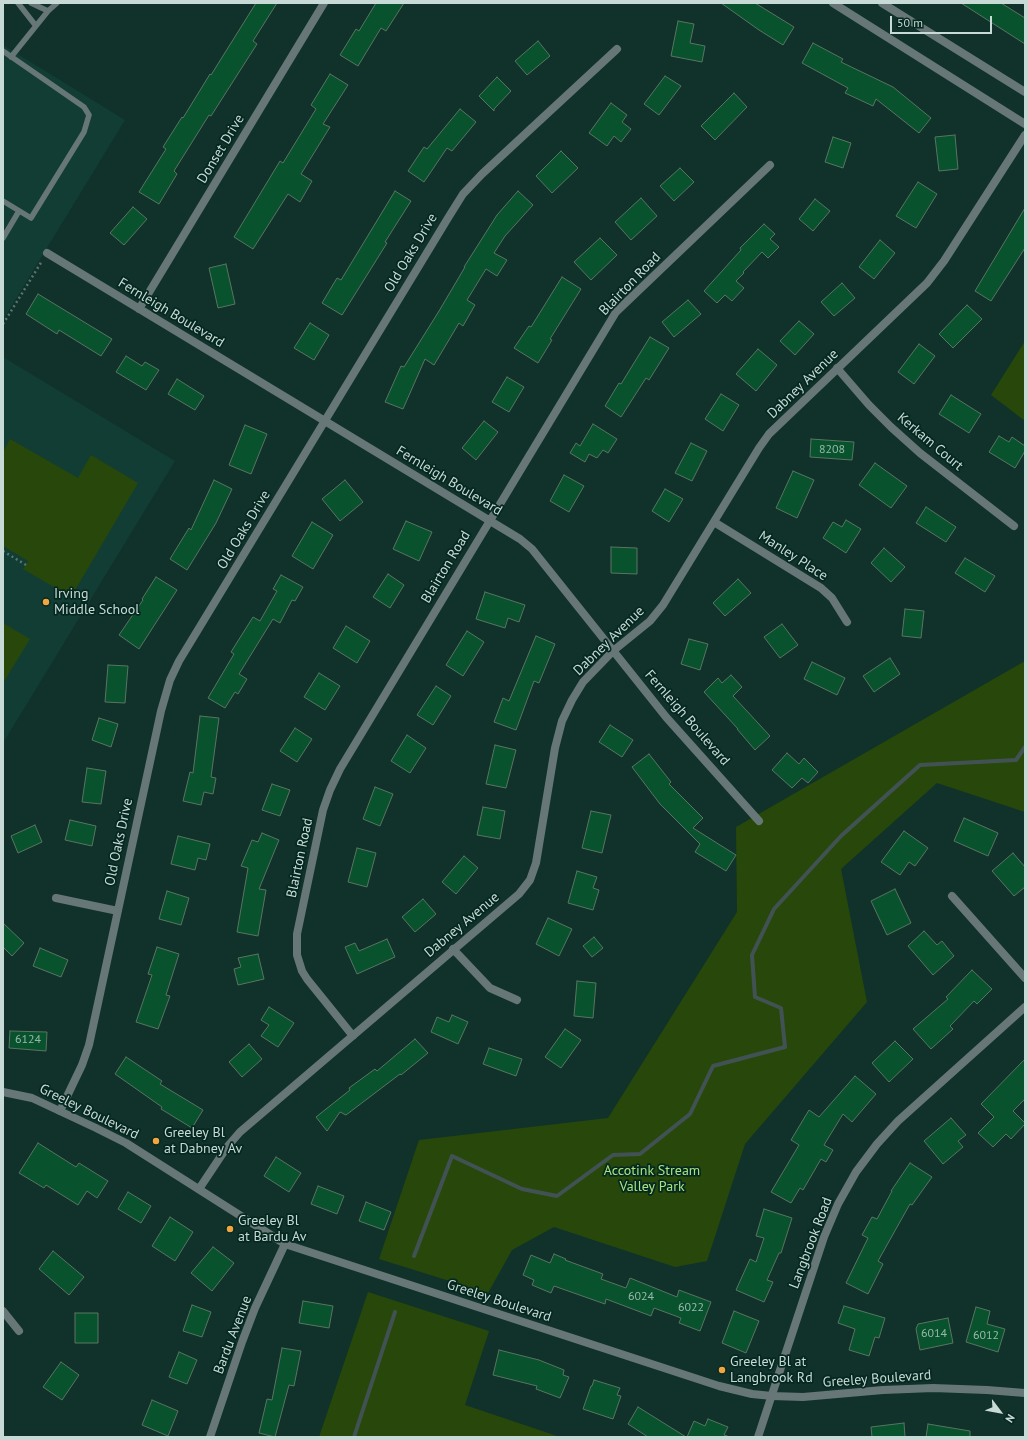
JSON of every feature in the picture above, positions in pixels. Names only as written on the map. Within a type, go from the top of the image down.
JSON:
[{"type":"street","name":"Donset Drive","points":[[140,309],[324,3]]},
{"type":"street","points":[[833,3],[1025,124]]},
{"type":"street","points":[[882,3],[1025,92]]},
{"type":"street","name":"Old Oaks Drive","points":[[60,1111],[82,1065],[89,1045],[161,711],[170,680],[184,654],[463,194],[482,174],[617,49]]},
{"type":"street","name":"Dabney Avenue","points":[[199,1189],[227,1147],[240,1132],[519,894],[530,880],[536,863],[555,748],[562,721],[583,682],[613,652],[650,621],[663,606],[769,434],[927,283],[944,261],[1025,135]]},
{"type":"street","name":"Blairton Road","points":[[353,1036],[307,980],[302,971],[297,955],[297,934],[323,810],[340,769],[616,312],[770,165]]},
{"type":"street","name":"Fernleigh Boulevard","points":[[47,253],[520,539],[532,549],[666,717],[759,821]]},
{"type":"street","name":"Kerkam Court","points":[[837,368],[869,405],[920,453],[1014,526]]},
{"type":"street","name":"Manley Place","points":[[714,522],[821,588],[832,598],[847,622]]},
{"type":"street","points":[[952,896],[1025,978]]},
{"type":"street","points":[[56,898],[118,911]]},
{"type":"street","points":[[453,949],[490,988],[517,1000]]},
{"type":"street","name":"Langbrook Road","points":[[758,1437],[824,1237],[838,1204],[856,1172],[877,1144],[898,1121],[1025,1007]]},
{"type":"street","name":"Greeley Boulevard","points":[[3,1092],[32,1098],[126,1143],[285,1244],[719,1386],[752,1394],[772,1396],[818,1396],[883,1390],[933,1388],[1025,1393]]},
{"type":"street","name":"Bardu Avenue","points":[[210,1437],[255,1308],[285,1244]]},
{"type":"street","points":[[3,1311],[19,1331]]},
{"type":"lane","points":[[18,3],[36,26]]},
{"type":"lane","points":[[31,3],[48,11]]},
{"type":"lane","points":[[11,57],[48,11],[57,3]]},
{"type":"lane","points":[[3,51],[84,107],[89,115],[84,132],[31,218],[3,201]]},
{"type":"lane","points":[[3,238],[19,211]]},
{"type":"path","points":[[3,324],[47,253]]},
{"type":"path","points":[[3,551],[26,565]]},
{"type":"shaded area","points":[[3,45],[125,120],[3,320]]},
{"type":"shaded area","name":"Irving Middle School","points":[[3,357],[175,461],[3,743]]},
{"type":"green space","points":[[1025,341],[1025,421],[991,395]]},
{"type":"green space","points":[[10,439],[78,478],[91,455],[138,483],[71,597],[23,569],[28,561],[3,546],[3,452]]},
{"type":"green space","points":[[3,623],[30,639],[3,683]]},
{"type":"green space","name":"Accotink Stream Valley Park","points":[[1025,661],[1025,812],[937,783],[841,869],[867,1002],[745,1144],[707,1261],[675,1267],[554,1227],[512,1250],[488,1293],[379,1259],[419,1140],[608,1118],[737,912],[736,827]]},
{"type":"green space","points":[[368,1292],[489,1331],[465,1405],[560,1437],[319,1437]]},
{"type":"building","points":[[256,3],[277,3],[253,41],[257,44],[211,116],[209,115],[174,171],[177,174],[159,204],[139,192],[166,149],[163,147],[210,74],[211,75]]},
{"type":"building","points":[[376,3],[404,3],[386,31],[381,28],[358,66],[340,55],[356,29],[359,31]]},
{"type":"building","points":[[721,3],[755,3],[794,27],[783,45]]},
{"type":"building","points":[[961,3],[1001,3],[1025,18],[1025,44]]},
{"type":"building","points":[[678,21],[694,24],[690,43],[705,46],[702,62],[671,56]]},
{"type":"building","points":[[538,41],[550,56],[527,75],[515,61]]},
{"type":"building","points":[[813,43],[843,59],[841,62],[893,87],[931,118],[919,133],[876,99],[873,106],[845,93],[848,88],[802,63]]},
{"type":"building","points":[[330,74],[348,85],[323,124],[330,127],[301,174],[312,181],[300,202],[288,194],[253,249],[234,237],[280,161],[283,163],[316,109],[311,105]]},
{"type":"building","points":[[665,76],[681,86],[659,115],[644,104]]},
{"type":"building","points":[[497,77],[511,91],[494,109],[494,111],[479,96]]},
{"type":"building","points":[[734,93],[747,107],[715,140],[701,126]]},
{"type":"building","points":[[611,103],[627,115],[622,122],[631,129],[621,142],[614,136],[607,146],[589,133]]},
{"type":"building","points":[[460,109],[476,122],[452,151],[447,148],[424,182],[408,171],[424,147],[427,149]]},
{"type":"building","points":[[955,135],[958,169],[939,171],[935,137]]},
{"type":"building","points":[[833,137],[851,143],[843,168],[825,162]]},
{"type":"building","points":[[561,151],[578,168],[552,193],[536,176]]},
{"type":"building","points":[[680,168],[694,182],[674,201],[660,186]]},
{"type":"building","points":[[918,182],[937,194],[916,228],[896,216]]},
{"type":"building","points":[[395,191],[411,201],[385,242],[387,243],[342,315],[322,303],[337,278],[341,280]]},
{"type":"building","points":[[518,191],[533,205],[505,236],[494,253],[507,260],[497,276],[486,269],[467,300],[475,305],[463,326],[459,323],[434,365],[425,359],[403,409],[385,402],[401,366],[404,367],[497,215]]},
{"type":"building","points":[[641,198],[657,216],[631,240],[615,222]]},
{"type":"building","points":[[815,199],[830,211],[813,231],[799,219]]},
{"type":"building","points":[[133,207],[147,219],[124,245],[110,233]]},
{"type":"building","points":[[1025,208],[1025,248],[991,301],[975,291]]},
{"type":"building","points":[[764,224],[775,234],[770,239],[779,247],[768,258],[762,252],[743,272],[744,273],[736,281],[744,288],[732,301],[725,295],[717,303],[704,291],[741,250],[740,248]]},
{"type":"building","points":[[600,238],[617,255],[591,280],[574,262]]},
{"type":"building","points":[[880,240],[895,253],[874,279],[859,267]]},
{"type":"building","points":[[226,264],[235,304],[218,308],[209,268]]},
{"type":"building","points":[[562,277],[581,289],[550,339],[552,340],[538,363],[514,348],[529,326],[531,327]]},
{"type":"building","points":[[842,283],[855,298],[834,316],[821,302]]},
{"type":"building","points":[[38,294],[112,339],[101,356],[59,330],[57,334],[26,314]]},
{"type":"building","points":[[688,300],[701,314],[674,337],[662,322]]},
{"type":"building","points":[[967,305],[982,319],[953,348],[939,334]]},
{"type":"building","points":[[799,321],[814,334],[795,355],[780,341]]},
{"type":"building","points":[[310,323],[329,335],[314,360],[294,348]]},
{"type":"building","points":[[650,337],[669,348],[649,380],[646,378],[621,417],[605,406],[619,383],[621,384]]},
{"type":"building","points":[[919,344],[935,356],[914,384],[898,372]]},
{"type":"building","points":[[758,349],[777,365],[756,391],[736,374]]},
{"type":"building","points":[[126,356],[142,366],[145,362],[159,370],[146,390],[116,372]]},
{"type":"building","points":[[507,377],[524,387],[509,412],[492,402]]},
{"type":"building","points":[[177,379],[204,396],[195,410],[168,394]]},
{"type":"building","points":[[721,394],[739,405],[723,431],[705,419]]},
{"type":"building","points":[[951,395],[981,414],[969,433],[939,414]]},
{"type":"building","points":[[484,421],[498,432],[476,460],[462,448]]},
{"type":"building","points":[[593,424],[617,439],[608,453],[603,450],[597,458],[589,454],[585,462],[570,453],[576,443],[580,446]]},
{"type":"building","points":[[245,425],[267,434],[251,474],[229,465]]},
{"type":"building","points":[[999,436],[1009,442],[1012,437],[1025,446],[1025,451],[1015,468],[989,452]]},
{"type":"building","points":[[811,439],[854,442],[852,460],[810,457]]},
{"type":"building","points":[[691,443],[707,451],[692,481],[675,473]]},
{"type":"building","points":[[875,463],[907,486],[891,508],[859,485]]},
{"type":"building","points":[[793,471],[814,480],[797,518],[776,508]]},
{"type":"building","points":[[564,475],[584,486],[569,512],[550,501]]},
{"type":"building","points":[[214,480],[232,489],[216,523],[187,570],[170,559],[189,528],[191,530]]},
{"type":"building","points":[[345,480],[363,502],[340,521],[322,499]]},
{"type":"building","points":[[665,489],[683,499],[669,522],[652,511]]},
{"type":"building","points":[[926,507],[956,527],[946,542],[916,523]]},
{"type":"building","points":[[846,520],[861,529],[846,553],[823,538],[833,522],[842,527]]},
{"type":"building","points":[[406,521],[432,532],[419,561],[393,549]]},
{"type":"building","points":[[312,522],[333,535],[313,569],[292,556]]},
{"type":"building","points":[[611,547],[637,548],[637,574],[611,573]]},
{"type":"building","points":[[884,548],[905,567],[891,582],[871,563]]},
{"type":"building","points":[[965,558],[995,576],[985,592],[955,573]]},
{"type":"building","points":[[388,574],[404,585],[390,608],[373,597]]},
{"type":"building","points":[[281,575],[303,587],[295,601],[292,600],[280,623],[273,619],[239,674],[247,679],[238,694],[235,692],[225,708],[208,698],[234,654],[231,652],[253,617],[260,621],[277,591],[273,589]]},
{"type":"building","points":[[156,577],[177,590],[139,649],[119,635],[143,600],[142,599]]},
{"type":"building","points":[[738,579],[751,593],[725,616],[713,603]]},
{"type":"building","points":[[485,592],[525,605],[519,622],[508,618],[505,628],[476,619]]},
{"type":"building","points":[[905,609],[924,611],[921,638],[902,636]]},
{"type":"building","points":[[782,624],[798,645],[780,658],[764,637]]},
{"type":"building","points":[[346,626],[370,641],[357,663],[333,648]]},
{"type":"building","points":[[467,631],[484,642],[463,676],[446,665]]},
{"type":"building","points":[[536,636],[555,644],[539,683],[534,681],[516,730],[494,722],[503,698],[509,701]]},
{"type":"building","points":[[689,639],[708,644],[700,670],[681,664]]},
{"type":"building","points":[[890,658],[900,674],[874,692],[863,676]]},
{"type":"building","points":[[812,662],[845,678],[837,695],[804,679]]},
{"type":"building","points":[[108,665],[128,666],[125,703],[105,702]]},
{"type":"building","points":[[319,673],[340,686],[325,710],[304,697]]},
{"type":"building","points":[[731,675],[742,687],[733,696],[770,736],[755,750],[704,692],[718,678],[722,683]]},
{"type":"building","points":[[436,686],[451,696],[433,725],[417,715]]},
{"type":"building","points":[[200,716],[219,718],[211,777],[216,778],[213,794],[204,792],[201,805],[183,801],[190,772],[193,773]]},
{"type":"building","points":[[99,718],[118,724],[111,747],[92,740]]},
{"type":"building","points":[[610,725],[633,740],[622,757],[599,742]]},
{"type":"building","points":[[295,728],[312,739],[297,762],[280,751]]},
{"type":"building","points":[[407,735],[426,748],[410,773],[391,761]]},
{"type":"building","points":[[495,745],[516,750],[506,788],[486,784]]},
{"type":"building","points":[[787,753],[799,764],[804,758],[818,772],[808,783],[802,778],[792,788],[772,770]]},
{"type":"building","points":[[649,754],[671,782],[669,784],[703,818],[693,828],[736,855],[726,871],[695,852],[700,844],[660,804],[632,767]]},
{"type":"building","points":[[87,768],[106,771],[101,804],[82,802]]},
{"type":"building","points":[[272,784],[290,790],[280,816],[262,810]]},
{"type":"building","points":[[375,787],[393,794],[380,826],[363,819]]},
{"type":"building","points":[[483,807],[505,811],[500,839],[477,835]]},
{"type":"building","points":[[591,811],[611,815],[602,853],[582,848]]},
{"type":"building","points":[[964,818],[998,833],[988,856],[954,841]]},
{"type":"building","points":[[70,820],[96,826],[92,846],[65,840]]},
{"type":"building","points":[[35,825],[42,842],[18,853],[11,836]]},
{"type":"building","points":[[904,831],[928,848],[915,866],[909,862],[900,875],[881,862]]},
{"type":"building","points":[[262,833],[279,840],[259,889],[266,890],[258,936],[237,932],[248,868],[241,866],[252,840],[258,842]]},
{"type":"building","points":[[178,836],[210,844],[206,860],[198,858],[195,870],[171,864]]},
{"type":"building","points":[[357,848],[376,853],[367,887],[348,882]]},
{"type":"building","points":[[1013,853],[1025,867],[1025,887],[1014,896],[992,871]]},
{"type":"building","points":[[464,856],[478,868],[456,894],[442,882]]},
{"type":"building","points":[[577,871],[597,877],[593,888],[599,890],[593,910],[568,903]]},
{"type":"building","points":[[895,889],[911,923],[887,935],[871,901]]},
{"type":"building","points":[[167,891],[189,898],[181,925],[159,919]]},
{"type":"building","points":[[423,899],[436,914],[415,932],[402,917]]},
{"type":"building","points":[[548,918],[572,929],[559,956],[536,944]]},
{"type":"building","points":[[3,923],[24,943],[12,956],[3,947]]},
{"type":"building","points":[[924,931],[937,945],[942,941],[954,956],[933,975],[908,946]]},
{"type":"building","points":[[594,937],[603,948],[592,957],[583,946]]},
{"type":"building","points":[[387,939],[395,957],[357,974],[345,947],[355,943],[359,951]]},
{"type":"building","points":[[157,947],[179,954],[166,995],[170,996],[158,1029],[136,1022],[152,975],[148,974]]},
{"type":"building","points":[[40,948],[68,960],[61,977],[33,966]]},
{"type":"building","points":[[258,954],[264,979],[238,985],[234,969],[241,967],[238,958]]},
{"type":"building","points":[[972,970],[992,989],[977,1004],[974,1001],[950,1026],[953,1029],[931,1049],[913,1029],[948,999],[946,997]]},
{"type":"building","points":[[577,981],[596,983],[593,1018],[574,1016]]},
{"type":"building","points":[[269,1007],[294,1023],[278,1047],[261,1036],[269,1025],[261,1020]]},
{"type":"building","points":[[452,1015],[468,1022],[458,1044],[431,1032],[437,1017],[449,1022]]},
{"type":"building","points":[[565,1029],[581,1040],[561,1068],[545,1057]]},
{"type":"building","points":[[10,1031],[47,1032],[46,1051],[9,1048]]},
{"type":"building","points":[[415,1039],[428,1053],[401,1075],[400,1074],[346,1115],[340,1112],[327,1131],[316,1117],[350,1090],[349,1088],[375,1069],[377,1071]]},
{"type":"building","points":[[895,1041],[913,1059],[889,1082],[872,1063]]},
{"type":"building","points":[[249,1044],[262,1059],[242,1077],[229,1062]]},
{"type":"building","points":[[489,1048],[522,1059],[516,1076],[483,1064]]},
{"type":"building","points":[[126,1057],[162,1081],[160,1084],[203,1110],[192,1128],[161,1109],[162,1107],[115,1074]]},
{"type":"building","points":[[1025,1059],[1025,1099],[1013,1111],[1025,1124],[1011,1139],[1006,1134],[993,1147],[978,1133],[994,1117],[981,1104]]},
{"type":"building","points":[[855,1076],[876,1094],[852,1122],[843,1114],[824,1145],[833,1150],[826,1162],[821,1159],[803,1190],[800,1188],[791,1203],[771,1192],[799,1145],[791,1140],[809,1110],[819,1117]]},
{"type":"building","points":[[951,1118],[966,1135],[958,1141],[963,1147],[943,1164],[924,1141]]},
{"type":"building","points":[[38,1143],[76,1167],[79,1163],[108,1181],[97,1198],[87,1191],[78,1205],[46,1185],[44,1188],[19,1173]]},
{"type":"building","points":[[276,1157],[301,1173],[289,1192],[264,1176]]},
{"type":"building","points":[[910,1163],[932,1177],[912,1205],[910,1204],[878,1261],[883,1264],[868,1294],[846,1283],[868,1238],[862,1235],[872,1217],[877,1219],[891,1191]]},
{"type":"building","points":[[318,1186],[344,1196],[337,1214],[311,1204]]},
{"type":"building","points":[[128,1192],[151,1206],[141,1223],[118,1209]]},
{"type":"building","points":[[366,1202],[391,1212],[384,1230],[359,1221]]},
{"type":"building","points":[[764,1209],[792,1218],[781,1253],[779,1253],[767,1280],[773,1282],[764,1302],[736,1290],[750,1259],[756,1262],[764,1238],[756,1236]]},
{"type":"building","points":[[170,1217],[193,1232],[175,1261],[152,1246]]},
{"type":"building","points":[[213,1247],[234,1263],[212,1291],[191,1273]]},
{"type":"building","points":[[53,1251],[84,1277],[69,1295],[39,1269]]},
{"type":"building","points":[[554,1254],[566,1259],[565,1260],[603,1274],[601,1279],[626,1288],[630,1278],[677,1297],[679,1290],[711,1302],[700,1331],[679,1323],[681,1318],[654,1308],[651,1316],[606,1299],[605,1304],[554,1286],[551,1293],[532,1285],[534,1280],[523,1275],[531,1255],[550,1263]]},
{"type":"building","points":[[303,1301],[333,1306],[329,1328],[299,1323]]},
{"type":"building","points":[[192,1305],[211,1312],[202,1337],[183,1331]]},
{"type":"building","points":[[844,1306],[885,1318],[879,1338],[875,1337],[869,1356],[849,1350],[855,1329],[838,1323]]},
{"type":"building","points":[[976,1307],[990,1311],[987,1324],[1005,1329],[998,1352],[966,1342]]},
{"type":"building","points":[[734,1311],[759,1321],[746,1353],[722,1343]]},
{"type":"building","points":[[75,1313],[98,1313],[98,1343],[75,1343]]},
{"type":"building","points":[[948,1318],[953,1343],[920,1350],[916,1329],[918,1324]]},
{"type":"building","points":[[282,1348],[301,1351],[294,1386],[289,1385],[275,1437],[259,1433],[267,1399],[272,1400]]},
{"type":"building","points":[[499,1350],[539,1360],[564,1370],[563,1375],[569,1377],[560,1398],[536,1389],[537,1386],[493,1375]]},
{"type":"building","points":[[179,1352],[197,1360],[187,1384],[169,1377]]},
{"type":"building","points":[[61,1362],[79,1375],[62,1400],[43,1387]]},
{"type":"building","points":[[594,1380],[620,1388],[617,1395],[621,1396],[613,1419],[583,1409]]},
{"type":"building","points":[[152,1400],[178,1411],[168,1436],[142,1425]]},
{"type":"building","points":[[638,1407],[686,1437],[648,1437],[628,1424]]},
{"type":"building","points":[[708,1419],[728,1427],[724,1435],[730,1437],[687,1437],[694,1421],[705,1426]]},
{"type":"building","points":[[904,1423],[905,1437],[872,1437],[871,1427]]},
{"type":"building","points":[[928,1424],[970,1431],[970,1437],[926,1437]]},
{"type":"waterway","points":[[414,1256],[452,1156],[522,1189],[557,1196],[613,1155],[640,1154],[690,1114],[713,1066],[785,1047],[781,1008],[755,997],[752,955],[774,909],[841,836],[920,765],[1016,760],[1025,747]]},
{"type":"waterway","points":[[354,1437],[395,1312]]},
{"type":"place","name":"Irving Middle School","points":[[46,602]]},
{"type":"place","name":"Greeley Bl at Dabney Av","points":[[156,1141]]},
{"type":"place","name":"Greeley Bl at Bardu Av","points":[[230,1229]]},
{"type":"place","name":"Greeley Bl at Langbrook Rd","points":[[722,1370]]}]
